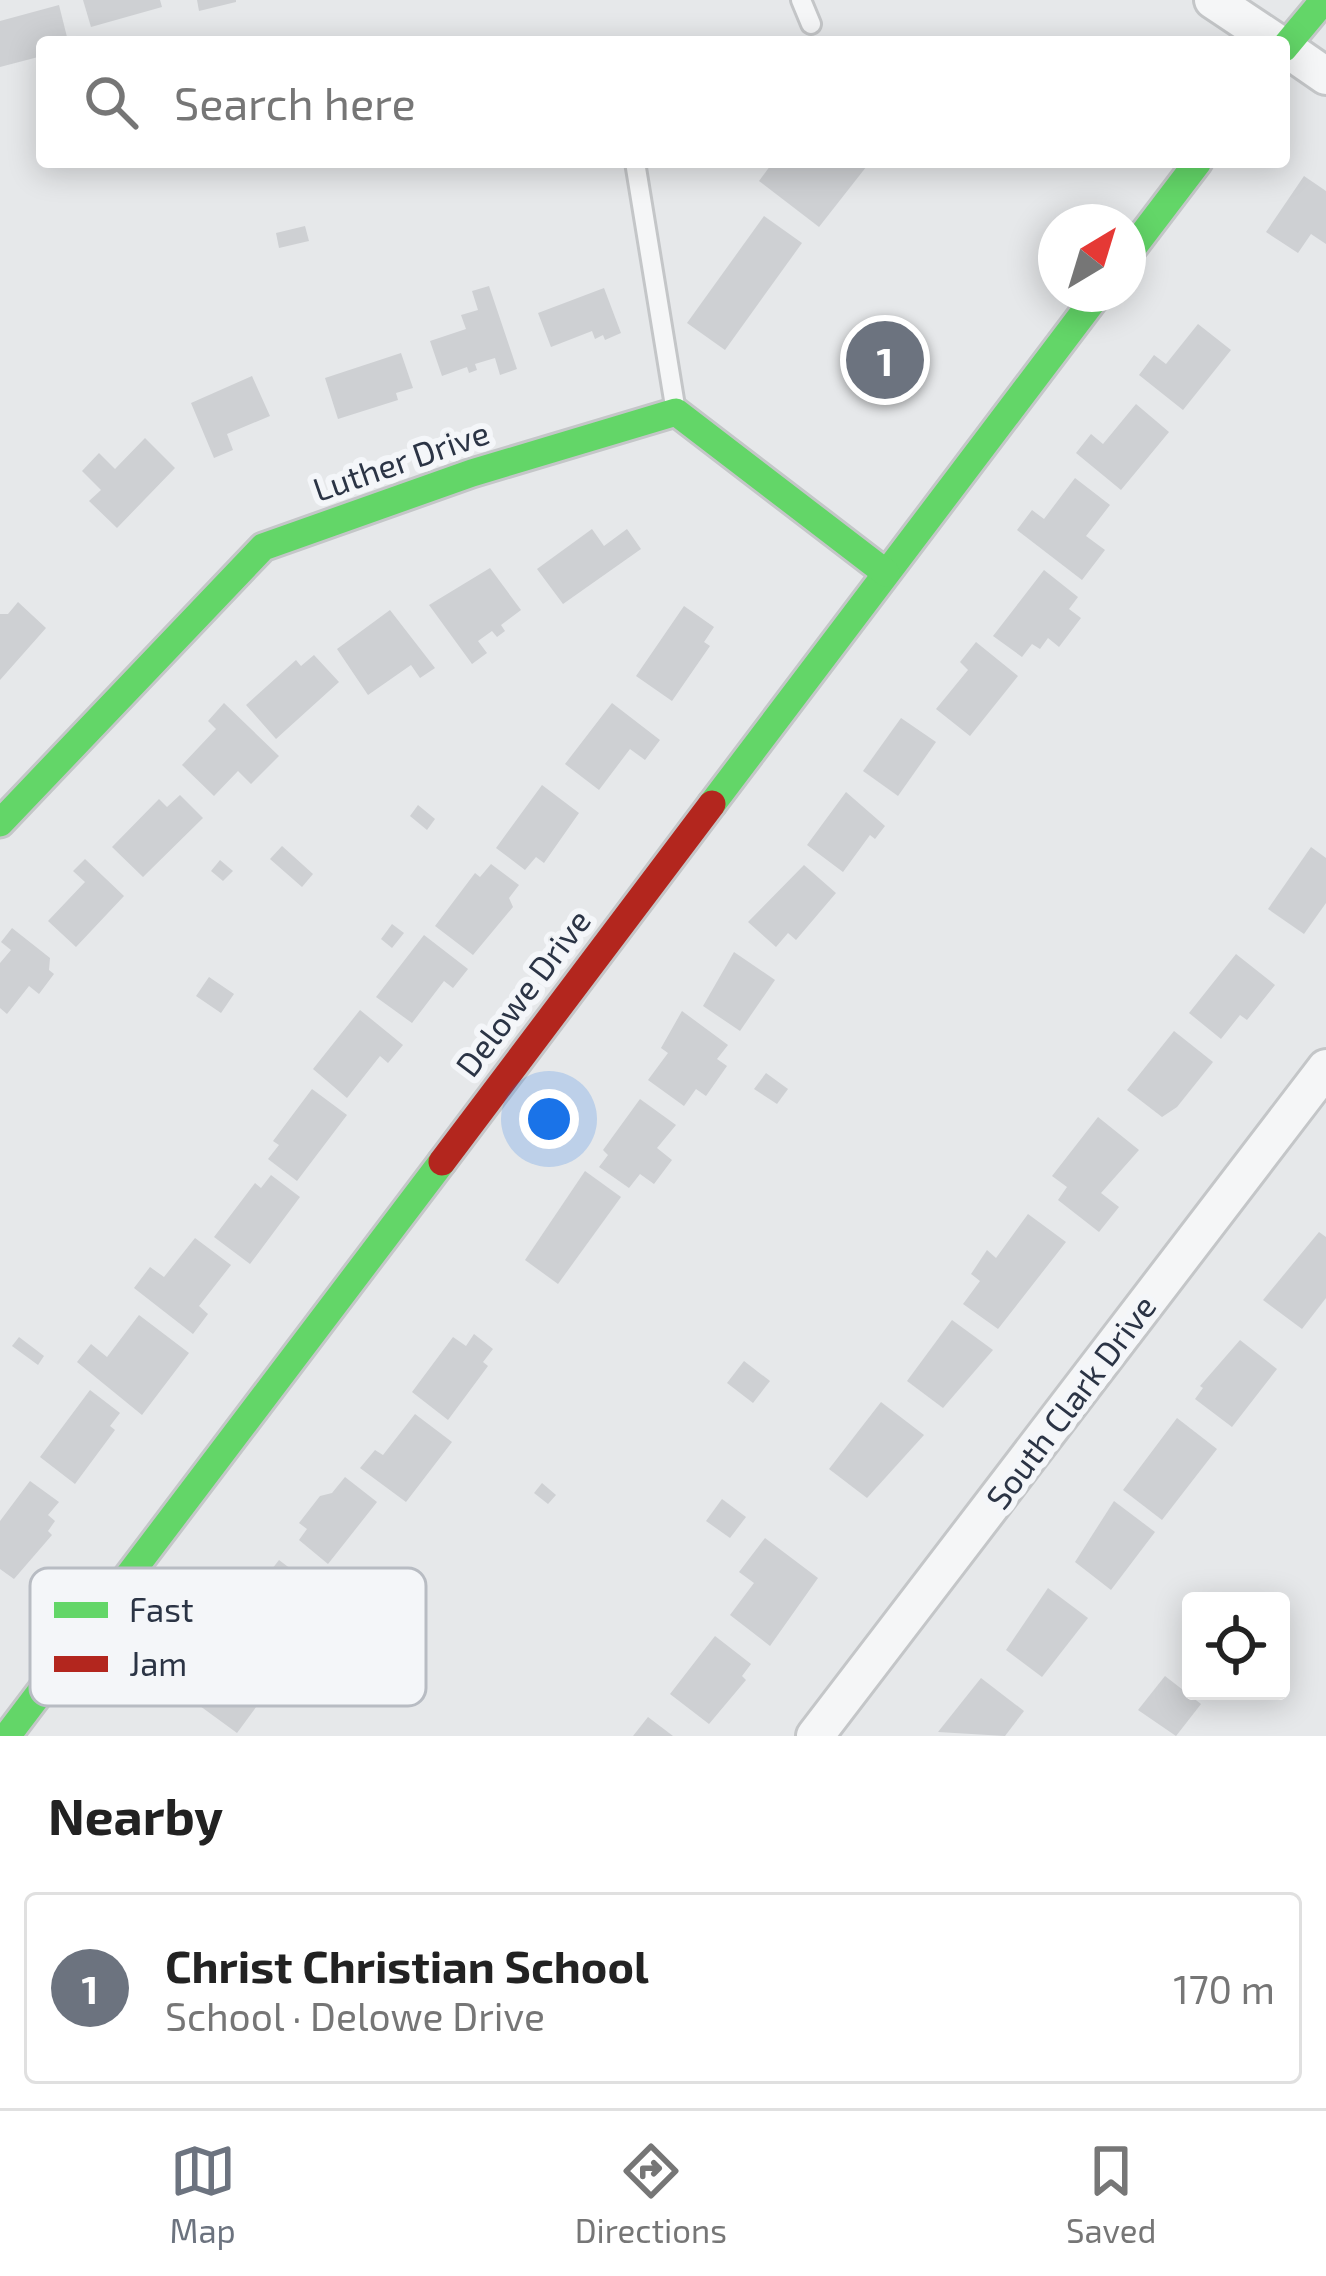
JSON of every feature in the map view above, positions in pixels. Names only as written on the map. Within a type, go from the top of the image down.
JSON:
[{"type":"street","points":[[1213,0],[1267,36]]},
{"type":"street","points":[[1290,41],[1324,0]]},
{"type":"street","points":[[1290,52],[1326,76]]},
{"type":"street","points":[[1146,230],[1193,168]]},
{"type":"street","name":"Delowe Drive","points":[[134,1568],[1083,312]]},
{"type":"street","points":[[676,412],[886,573]]},
{"type":"street","name":"Luther Drive","points":[[0,823],[263,547],[472,473],[676,412]]},
{"type":"street","name":"South Clark Drive","points":[[815,1736],[1326,1068]]},
{"type":"street","name":"Delowe Drive","points":[[7,1736],[30,1706]]},
{"type":"lane","points":[[801,0],[811,24]]},
{"type":"lane","points":[[636,168],[676,412]]},
{"type":"building","points":[[83,0],[160,0],[162,7],[91,27]]},
{"type":"building","points":[[197,0],[236,0],[236,2],[199,11]]},
{"type":"building","points":[[59,5],[67,36],[36,36],[36,58],[0,67],[0,21]]},
{"type":"building","points":[[769,168],[865,168],[819,227],[759,181]]},
{"type":"building","points":[[1304,176],[1326,191],[1326,244],[1311,234],[1298,253],[1266,232]]},
{"type":"building","points":[[764,216],[802,243],[725,350],[687,323]]},
{"type":"building","points":[[305,226],[309,241],[279,248],[276,233]]},
{"type":"building","points":[[489,286],[517,369],[500,375],[495,358],[475,364],[477,370],[469,373],[467,367],[442,376],[430,341],[466,329],[461,315],[478,310],[472,291]]},
{"type":"building","points":[[604,288],[621,333],[605,340],[603,335],[595,339],[592,331],[551,347],[538,313]]},
{"type":"building","points":[[1198,324],[1231,350],[1183,410],[1139,375],[1154,355],[1166,364]]},
{"type":"building","points":[[401,353],[413,388],[396,393],[398,400],[338,419],[325,378]]},
{"type":"building","points":[[252,376],[270,416],[227,434],[233,450],[214,458],[191,403]]},
{"type":"building","points":[[1136,404],[1169,432],[1121,490],[1076,453],[1091,434],[1103,444]]},
{"type":"building","points":[[145,438],[175,468],[117,528],[89,501],[101,490],[82,471],[99,453],[115,469]]},
{"type":"building","points":[[1075,478],[1110,505],[1086,536],[1105,550],[1082,580],[1017,530],[1032,510],[1044,519]]},
{"type":"building","points":[[592,529],[604,546],[627,529],[641,549],[563,604],[537,569]]},
{"type":"building","points":[[490,568],[521,610],[501,625],[505,631],[497,637],[492,631],[478,641],[487,653],[472,664],[429,605]]},
{"type":"building","points":[[1044,570],[1078,597],[1069,609],[1081,618],[1059,647],[1048,638],[1040,649],[1032,644],[1022,657],[993,636]]},
{"type":"building","points":[[18,602],[46,628],[0,680],[0,614],[8,614]]},
{"type":"building","points":[[684,606],[714,627],[704,642],[710,646],[672,701],[636,676]]},
{"type":"building","points":[[390,610],[435,668],[420,678],[411,665],[368,695],[337,649]]},
{"type":"building","points":[[976,642],[1018,676],[970,736],[936,709],[968,670],[960,662]]},
{"type":"building","points":[[314,655],[339,682],[276,739],[246,705],[296,660],[301,666]]},
{"type":"building","points":[[224,703],[279,756],[251,784],[238,771],[214,796],[182,765],[216,729],[208,721]]},
{"type":"building","points":[[612,703],[660,740],[645,760],[630,749],[599,790],[565,764]]},
{"type":"building","points":[[901,718],[936,742],[898,796],[863,771]]},
{"type":"building","points":[[542,785],[579,813],[544,863],[536,857],[525,870],[496,848]]},
{"type":"building","points":[[846,792],[885,826],[875,839],[870,835],[843,872],[807,845]]},
{"type":"building","points":[[180,795],[203,818],[143,877],[112,847],[159,799],[167,807]]},
{"type":"building","points":[[418,805],[435,819],[427,830],[410,816]]},
{"type":"building","points":[[282,846],[313,874],[302,887],[270,859]]},
{"type":"building","points":[[1311,847],[1326,858],[1326,903],[1304,934],[1268,909]]},
{"type":"building","points":[[85,859],[124,896],[76,947],[48,921],[85,882],[73,871]]},
{"type":"building","points":[[220,860],[233,871],[223,881],[211,871]]},
{"type":"building","points":[[491,864],[519,885],[509,898],[513,907],[473,955],[435,926],[475,873],[480,877]]},
{"type":"building","points":[[804,865],[836,893],[796,940],[788,933],[776,947],[748,922]]},
{"type":"building","points":[[392,924],[404,933],[392,948],[381,939]]},
{"type":"building","points":[[12,928],[50,958],[49,970],[54,974],[39,994],[29,986],[7,1014],[0,1008],[0,963],[11,950],[1,942]]},
{"type":"building","points":[[424,935],[468,969],[453,988],[444,981],[412,1023],[376,997]]},
{"type":"building","points":[[734,952],[775,980],[740,1031],[703,1006]]},
{"type":"building","points":[[1236,954],[1275,985],[1247,1020],[1240,1015],[1221,1039],[1189,1013]]},
{"type":"building","points":[[209,977],[234,994],[221,1013],[196,996]]},
{"type":"building","points":[[360,1010],[403,1045],[388,1063],[380,1056],[347,1098],[313,1069]]},
{"type":"building","points":[[682,1011],[728,1045],[717,1059],[727,1066],[706,1096],[696,1089],[684,1106],[648,1080],[668,1053],[661,1048]]},
{"type":"building","points":[[1174,1031],[1213,1062],[1177,1107],[1162,1117],[1127,1090]]},
{"type":"building","points":[[766,1073],[788,1089],[777,1104],[754,1089]]},
{"type":"building","points":[[312,1089],[347,1115],[297,1181],[268,1159],[279,1145],[273,1141]]},
{"type":"building","points":[[640,1099],[676,1125],[657,1148],[672,1160],[654,1184],[640,1174],[629,1188],[599,1167],[608,1155],[603,1150]]},
{"type":"building","points":[[1098,1117],[1139,1150],[1101,1193],[1119,1207],[1099,1232],[1058,1200],[1067,1187],[1052,1176]]},
{"type":"building","points":[[585,1171],[621,1197],[558,1284],[525,1260]]},
{"type":"building","points":[[271,1175],[300,1197],[250,1264],[214,1237],[255,1183],[261,1188]]},
{"type":"building","points":[[1028,1214],[1066,1242],[998,1329],[963,1304],[980,1281],[971,1274],[987,1250],[996,1258]]},
{"type":"building","points":[[1319,1232],[1326,1237],[1326,1298],[1302,1329],[1263,1300]]},
{"type":"building","points":[[195,1238],[231,1265],[199,1306],[208,1314],[193,1334],[134,1288],[150,1267],[164,1277]]},
{"type":"building","points":[[139,1315],[189,1353],[142,1415],[77,1362],[91,1344],[107,1357]]},
{"type":"building","points":[[952,1320],[993,1350],[943,1408],[907,1381]]},
{"type":"building","points":[[474,1334],[493,1349],[483,1362],[488,1366],[448,1420],[412,1392],[453,1337],[466,1346]]},
{"type":"building","points":[[19,1337],[44,1356],[38,1365],[12,1346]]},
{"type":"building","points":[[1240,1340],[1277,1369],[1232,1427],[1195,1399],[1200,1386]]},
{"type":"building","points":[[744,1361],[770,1381],[753,1403],[727,1383]]},
{"type":"building","points":[[90,1390],[120,1413],[110,1426],[115,1430],[75,1484],[40,1457]]},
{"type":"building","points":[[881,1402],[924,1435],[867,1498],[829,1469]]},
{"type":"building","points":[[415,1414],[452,1442],[406,1502],[360,1468],[375,1450],[383,1455]]},
{"type":"building","points":[[1177,1418],[1217,1449],[1162,1520],[1123,1490]]},
{"type":"building","points":[[345,1477],[377,1502],[328,1564],[299,1540],[307,1529],[299,1523],[320,1496],[332,1493]]},
{"type":"building","points":[[30,1481],[59,1502],[48,1515],[55,1521],[48,1531],[52,1535],[14,1579],[0,1569],[0,1521]]},
{"type":"building","points":[[542,1483],[556,1495],[548,1504],[534,1493]]},
{"type":"building","points":[[722,1499],[746,1517],[730,1538],[706,1521]]},
{"type":"building","points":[[1114,1501],[1155,1532],[1111,1590],[1075,1562]]},
{"type":"building","points":[[765,1538],[818,1578],[770,1646],[730,1615],[754,1583],[739,1572]]},
{"type":"building","points":[[1048,1588],[1088,1618],[1042,1677],[1006,1650]]},
{"type":"building","points":[[715,1636],[751,1664],[742,1676],[746,1680],[709,1724],[670,1694]]},
{"type":"building","points":[[1165,1676],[1182,1689],[1182,1700],[1201,1704],[1176,1736],[1138,1710]]},
{"type":"building","points":[[981,1678],[1024,1711],[1005,1736],[938,1732]]},
{"type":"building","points":[[200,1706],[257,1706],[237,1733]]},
{"type":"building","points":[[648,1717],[673,1736],[633,1736]]},
{"type":"traffic: fast","points":[[1290,41],[1324,0]]},
{"type":"traffic: fast","points":[[1146,230],[1193,168]]},
{"type":"traffic: fast","points":[[712,804],[1084,312]]},
{"type":"traffic: fast","points":[[0,823],[263,547],[472,473],[676,412],[886,573]]},
{"type":"traffic: fast","points":[[134,1568],[442,1162]]},
{"type":"traffic: fast","points":[[7,1736],[30,1706]]},
{"type":"traffic: jam","points":[[442,1162],[712,804]]},
{"type":"place","name":"Christ Christian School","points":[[885,360]]}]
